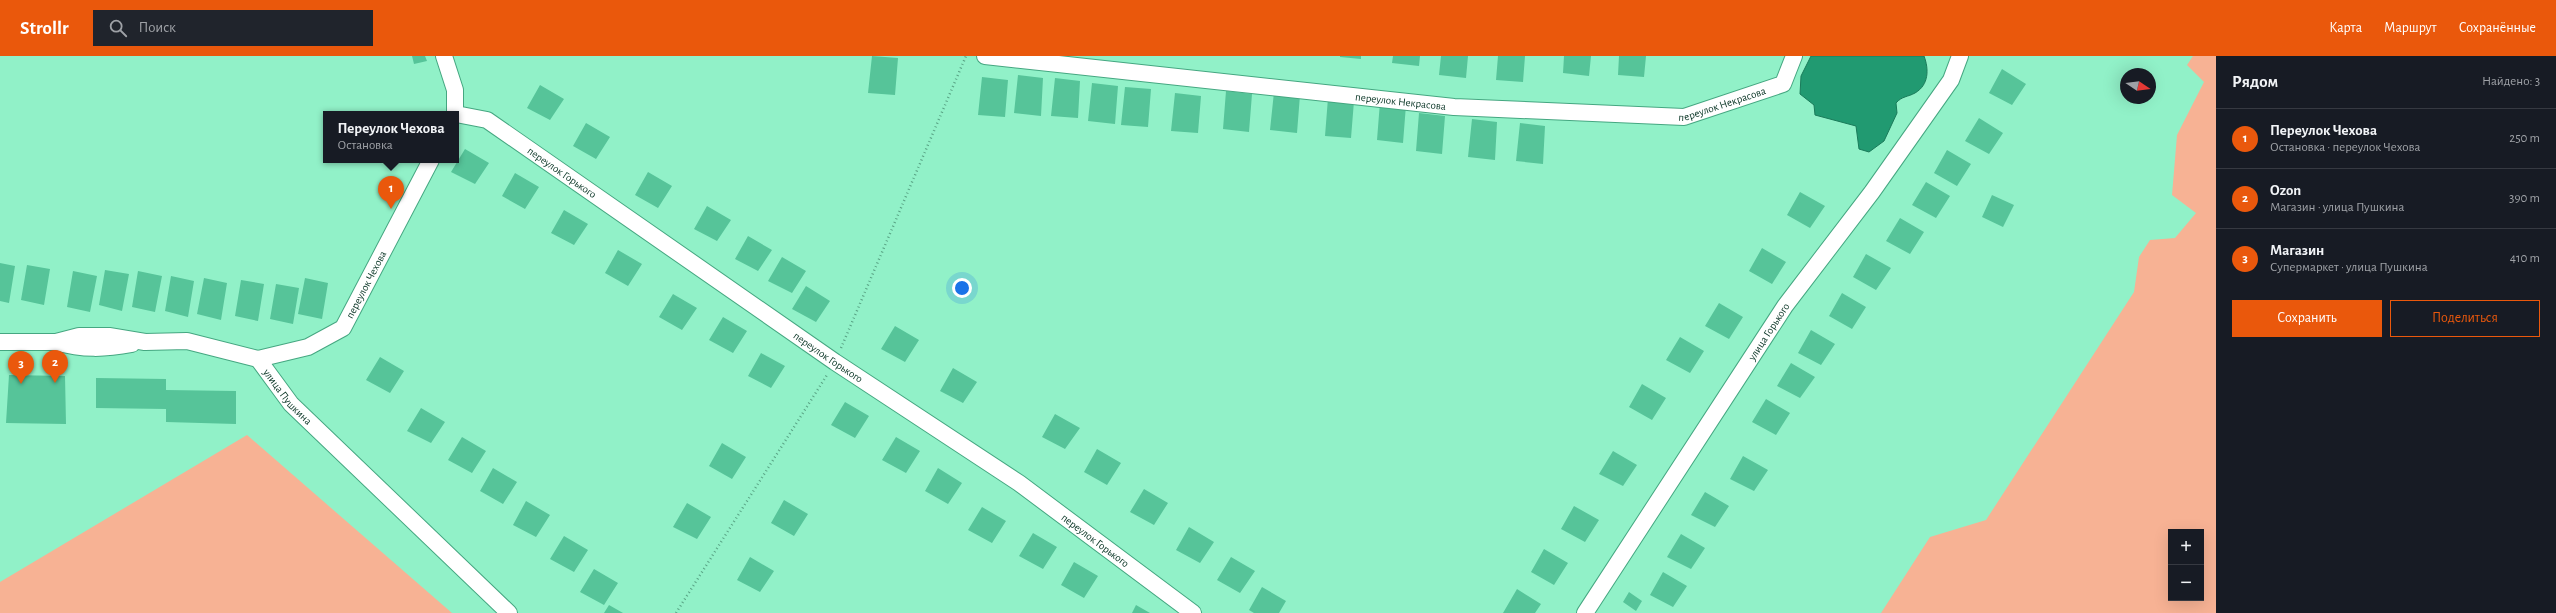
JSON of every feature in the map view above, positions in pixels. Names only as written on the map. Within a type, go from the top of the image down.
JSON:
[{"type":"street","points":[[444,56],[455,90],[455,111]]},
{"type":"street","name":"переулок Некрасова","points":[[985,56],[1454,107],[1684,117],[1783,84],[1794,56]]},
{"type":"street","name":"улица Горького","points":[[1585,613],[1785,306],[1872,192],[1951,80],[1960,56]]},
{"type":"street","name":"переулок Горького","points":[[459,115],[487,120],[835,362],[1019,483],[1193,613]]},
{"type":"street","name":"переулок Чехова","points":[[258,359],[308,347],[343,328],[429,163]]},
{"type":"street","name":"улица Пушкина","points":[[0,342],[56,342],[79,336],[109,336],[145,342],[188,341],[258,359],[292,404],[509,613]]},
{"type":"shaded area","points":[[1811,56],[1924,56],[1927,66],[1927,76],[1920,90],[1896,103],[1897,113],[1884,141],[1869,152],[1859,149],[1856,126],[1815,115],[1814,105],[1800,94],[1801,76]]},
{"type":"shaded area","points":[[2193,56],[2216,56],[2216,613],[1881,613],[1930,537],[1986,520],[2134,292],[2139,257],[2150,240],[2175,238],[2196,213],[2172,195],[2177,135],[2204,82],[2187,65]]},
{"type":"shaded area","points":[[247,435],[452,613],[0,613],[0,582]]},
{"type":"building","points":[[412,56],[425,56],[427,61],[414,64]]},
{"type":"building","points":[[872,56],[898,58],[895,95],[868,93]]},
{"type":"building","points":[[1361,56],[1361,59],[1340,57]]},
{"type":"building","points":[[1393,56],[1420,56],[1419,66],[1392,63]]},
{"type":"building","points":[[1441,56],[1468,56],[1466,78],[1439,75]]},
{"type":"building","points":[[1498,56],[1525,56],[1523,82],[1496,80]]},
{"type":"building","points":[[1564,56],[1591,56],[1589,76],[1563,73]]},
{"type":"building","points":[[1619,56],[1646,56],[1644,77],[1618,75]]},
{"type":"building","points":[[2002,69],[2026,84],[2012,105],[1989,93]]},
{"type":"building","points":[[1018,75],[1043,78],[1041,116],[1014,113]]},
{"type":"building","points":[[982,77],[1008,80],[1005,117],[978,115]]},
{"type":"building","points":[[1055,78],[1080,81],[1078,118],[1051,116]]},
{"type":"building","points":[[1092,83],[1118,86],[1115,124],[1088,121]]},
{"type":"building","points":[[540,85],[564,99],[550,120],[527,108]]},
{"type":"building","points":[[1125,87],[1151,89],[1148,127],[1121,125]]},
{"type":"building","points":[[1226,91],[1252,94],[1249,132],[1223,129]]},
{"type":"building","points":[[1274,92],[1300,95],[1297,133],[1270,130]]},
{"type":"building","points":[[1175,93],[1201,96],[1198,133],[1171,131]]},
{"type":"building","points":[[1328,98],[1354,101],[1351,138],[1325,136]]},
{"type":"building","points":[[1380,102],[1406,105],[1403,143],[1377,140]]},
{"type":"building","points":[[1419,113],[1445,116],[1442,154],[1416,151]]},
{"type":"building","points":[[1979,118],[2003,133],[1989,154],[1965,141]]},
{"type":"building","points":[[1472,119],[1497,122],[1495,160],[1468,157]]},
{"type":"building","points":[[586,123],[610,137],[596,159],[573,146]]},
{"type":"building","points":[[1520,123],[1545,126],[1543,164],[1516,161]]},
{"type":"building","points":[[465,149],[489,163],[475,184],[451,172],[456,163],[459,163],[459,159]]},
{"type":"building","points":[[1947,150],[1971,164],[1957,186],[1934,173]]},
{"type":"building","points":[[648,172],[672,186],[658,208],[635,195]]},
{"type":"building","points":[[515,173],[539,187],[525,209],[502,196]]},
{"type":"building","points":[[1926,182],[1950,196],[1936,218],[1912,205]]},
{"type":"building","points":[[1800,192],[1825,206],[1810,228],[1787,215]]},
{"type":"building","points":[[1992,195],[2014,205],[2003,227],[1982,217]]},
{"type":"building","points":[[707,206],[731,220],[717,241],[694,229]]},
{"type":"building","points":[[564,210],[588,224],[574,245],[551,233]]},
{"type":"building","points":[[1900,218],[1924,232],[1910,254],[1886,241]]},
{"type":"building","points":[[748,236],[772,250],[758,271],[735,259]]},
{"type":"building","points":[[1762,248],[1786,262],[1772,284],[1749,271]]},
{"type":"building","points":[[618,250],[642,264],[628,286],[605,273]]},
{"type":"building","points":[[1866,254],[1891,268],[1876,290],[1853,277]]},
{"type":"building","points":[[782,257],[806,271],[792,293],[768,281]]},
{"type":"building","points":[[0,263],[15,266],[9,303],[0,301]]},
{"type":"building","points":[[27,265],[50,269],[44,305],[21,300]]},
{"type":"building","points":[[105,270],[129,274],[122,311],[99,305]]},
{"type":"building","points":[[73,271],[97,276],[90,312],[67,307]]},
{"type":"building","points":[[138,271],[162,276],[155,312],[132,307]]},
{"type":"building","points":[[171,276],[194,281],[188,317],[165,311]]},
{"type":"building","points":[[204,278],[227,283],[221,320],[197,314]]},
{"type":"building","points":[[305,278],[328,283],[322,319],[298,314]]},
{"type":"building","points":[[241,280],[264,284],[258,321],[235,316]]},
{"type":"building","points":[[276,284],[299,288],[293,324],[270,319]]},
{"type":"building","points":[[806,286],[830,301],[816,322],[792,309]]},
{"type":"building","points":[[1842,293],[1866,307],[1852,329],[1829,316]]},
{"type":"building","points":[[673,294],[697,308],[682,330],[659,317]]},
{"type":"building","points":[[1719,303],[1743,317],[1729,339],[1705,326]]},
{"type":"building","points":[[723,317],[747,331],[733,353],[709,340]]},
{"type":"building","points":[[895,326],[919,340],[905,362],[881,349]]},
{"type":"building","points":[[1811,330],[1835,344],[1821,365],[1798,353]]},
{"type":"building","points":[[1680,337],[1704,351],[1690,373],[1666,360]]},
{"type":"building","points":[[761,353],[785,366],[771,388],[748,376]]},
{"type":"building","points":[[380,357],[404,371],[390,393],[366,380]]},
{"type":"building","points":[[1791,363],[1815,377],[1800,398],[1777,386]]},
{"type":"building","points":[[953,368],[977,382],[963,403],[940,391]]},
{"type":"building","points":[[9,375],[65,376],[66,424],[6,423]]},
{"type":"building","points":[[96,378],[166,379],[166,390],[236,391],[236,424],[166,422],[166,409],[96,408]]},
{"type":"building","points":[[1642,384],[1666,398],[1652,420],[1629,407]]},
{"type":"building","points":[[1766,399],[1790,413],[1776,435],[1752,422]]},
{"type":"building","points":[[845,402],[869,416],[855,438],[831,425]]},
{"type":"building","points":[[421,408],[445,422],[431,443],[407,431]]},
{"type":"building","points":[[1055,414],[1080,428],[1065,449],[1042,437]]},
{"type":"building","points":[[462,437],[486,451],[472,473],[448,460]]},
{"type":"building","points":[[896,437],[920,451],[906,473],[882,460]]},
{"type":"building","points":[[722,443],[746,457],[732,479],[709,466]]},
{"type":"building","points":[[1097,449],[1121,463],[1107,485],[1084,472]]},
{"type":"building","points":[[1613,451],[1637,465],[1623,486],[1599,474]]},
{"type":"building","points":[[1743,456],[1768,470],[1754,491],[1730,479]]},
{"type":"building","points":[[493,468],[517,482],[503,504],[480,491]]},
{"type":"building","points":[[938,468],[962,483],[948,504],[925,491]]},
{"type":"building","points":[[1144,489],[1168,503],[1154,525],[1130,512]]},
{"type":"building","points":[[1705,492],[1729,506],[1715,527],[1691,515]]},
{"type":"building","points":[[784,500],[808,514],[794,536],[771,523]]},
{"type":"building","points":[[526,501],[550,515],[536,537],[513,525]]},
{"type":"building","points":[[687,503],[711,517],[697,539],[673,527]]},
{"type":"building","points":[[1574,506],[1599,520],[1585,542],[1561,529]]},
{"type":"building","points":[[982,507],[1006,521],[992,543],[968,530]]},
{"type":"building","points":[[1189,527],[1214,542],[1200,563],[1176,550]]},
{"type":"building","points":[[1033,533],[1057,547],[1043,569],[1019,556]]},
{"type":"building","points":[[1681,534],[1705,548],[1691,569],[1667,557]]},
{"type":"building","points":[[564,536],[588,550],[574,572],[550,559]]},
{"type":"building","points":[[1544,549],[1568,563],[1554,585],[1531,572]]},
{"type":"building","points":[[750,557],[774,571],[760,592],[737,580]]},
{"type":"building","points":[[1231,557],[1255,571],[1240,593],[1217,580]]},
{"type":"building","points":[[1074,562],[1098,576],[1084,598],[1061,585]]},
{"type":"building","points":[[594,569],[618,583],[604,605],[580,592]]},
{"type":"building","points":[[1663,572],[1687,586],[1673,607],[1650,595]]},
{"type":"building","points":[[1262,587],[1286,601],[1279,613],[1254,613],[1249,610]]},
{"type":"building","points":[[1517,589],[1541,604],[1535,613],[1503,613]]},
{"type":"building","points":[[1629,592],[1642,601],[1636,611],[1623,602]]},
{"type":"building","points":[[609,605],[623,613],[604,613]]},
{"type":"building","points":[[1136,605],[1150,613],[1132,613]]},
{"type":"place","name":"Переулок Чехова","points":[[391,209]]},
{"type":"place","name":"Ozon","points":[[55,383]]},
{"type":"place","name":"Магазин","points":[[21,384]]}]
